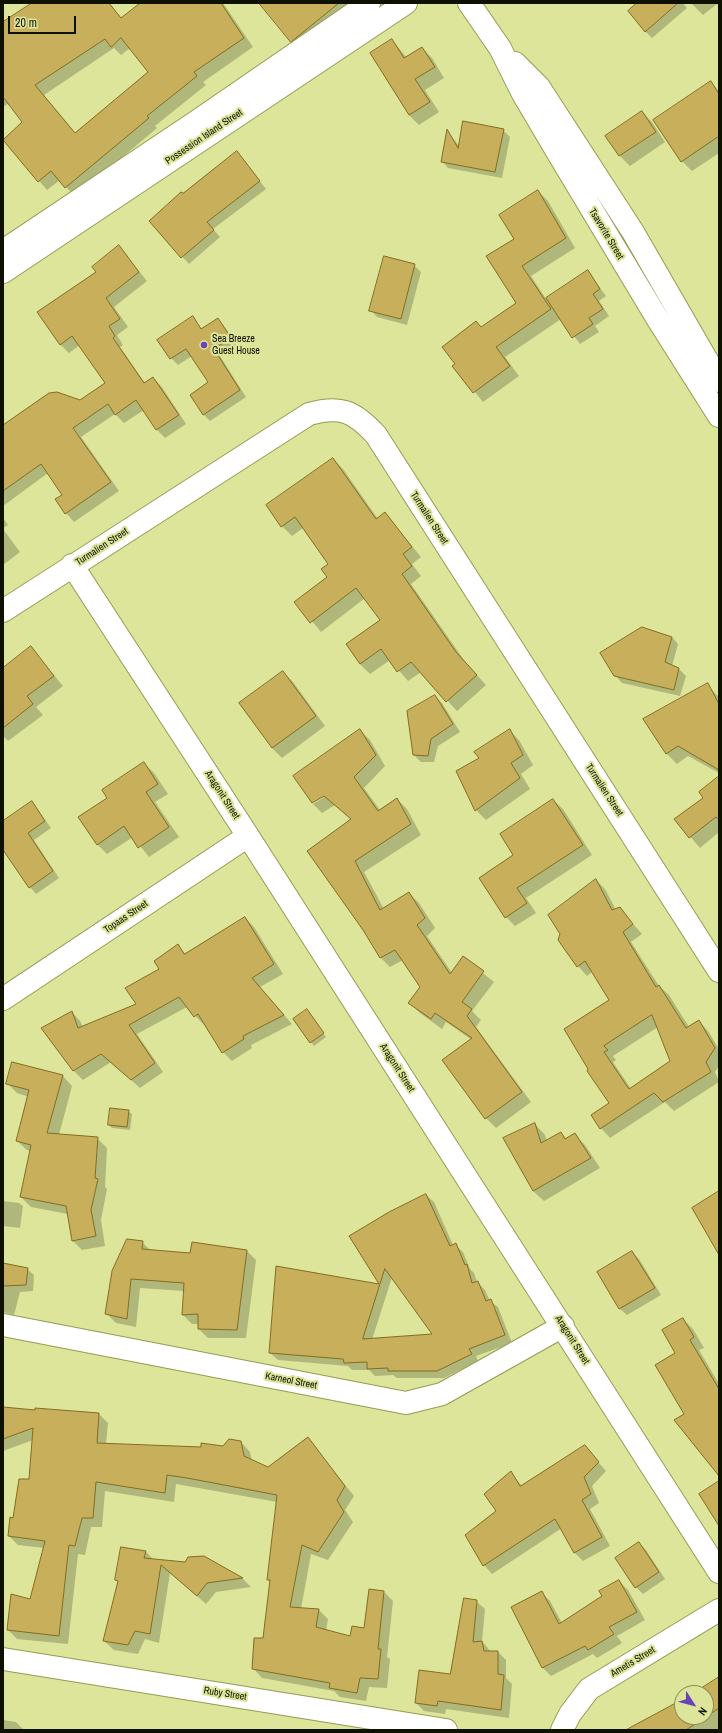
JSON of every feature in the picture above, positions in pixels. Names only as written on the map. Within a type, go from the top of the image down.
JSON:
[{"type":"street","name":"Possession Island Street","points":[[3,251],[196,122],[369,3]]},
{"type":"street","name":"Possession Island Street","points":[[3,272],[406,3]]},
{"type":"street","points":[[469,3],[500,48],[539,87],[633,232],[714,385],[719,416]]},
{"type":"street","name":"Turmalien Street","points":[[3,611],[72,565],[309,414],[336,410],[355,416],[364,422],[380,441],[719,971]]},
{"type":"street","name":"Aragonit Street","points":[[72,565],[563,1326],[719,1572]]},
{"type":"street","name":"Topaas Street","points":[[3,999],[248,836]]},
{"type":"street","name":"Karneol Street","points":[[3,1325],[406,1403],[442,1394],[563,1326]]},
{"type":"street","name":"Ametis Street","points":[[562,1730],[570,1714],[589,1689],[719,1610]]},
{"type":"street","name":"Ruby Street","points":[[3,1659],[446,1730]]},
{"type":"building","points":[[32,3],[109,3],[121,18],[140,3],[221,3],[244,38],[194,72],[197,76],[147,116],[149,118],[65,188],[51,171],[38,182],[3,140],[22,122],[3,97],[3,22]],"holes":[[[121,38],[148,72],[75,133],[35,85],[105,39],[111,47]]]},
{"type":"building","points":[[259,3],[339,3],[291,42]]},
{"type":"building","points":[[637,3],[678,3],[645,32],[628,11]]},
{"type":"building","points":[[392,39],[404,58],[422,47],[435,67],[415,79],[430,102],[409,115],[370,53]]},
{"type":"building","points":[[711,81],[719,94],[719,136],[681,162],[653,120]]},
{"type":"building","points":[[642,111],[656,132],[619,156],[605,136]]},
{"type":"building","points":[[463,121],[504,129],[495,172],[441,162],[447,129],[458,148]]},
{"type":"building","points":[[237,151],[260,181],[207,222],[214,230],[181,258],[149,221],[181,192],[183,193]]},
{"type":"building","points":[[538,190],[566,238],[522,266],[551,309],[496,347],[510,366],[473,393],[452,366],[455,364],[442,347],[476,321],[481,327],[516,303],[486,256],[514,239],[499,215]]},
{"type":"building","points":[[119,245],[139,272],[106,298],[120,319],[109,326],[115,336],[113,338],[144,383],[153,377],[179,415],[156,430],[136,400],[115,415],[108,404],[73,428],[111,482],[65,514],[55,499],[62,495],[41,464],[3,491],[3,425],[49,393],[57,392],[80,400],[105,383],[72,336],[60,345],[37,312],[96,272],[92,267]]},
{"type":"building","points":[[384,256],[415,264],[401,319],[369,311]]},
{"type":"building","points":[[588,270],[600,289],[593,294],[603,309],[589,318],[593,324],[572,338],[546,298]]},
{"type":"building","points":[[193,316],[201,329],[218,318],[231,338],[214,349],[240,390],[203,415],[190,395],[208,382],[186,349],[170,359],[157,340]]},
{"type":"building","points":[[333,458],[376,519],[385,512],[412,547],[403,554],[412,566],[402,574],[456,652],[477,675],[446,702],[411,662],[397,672],[381,649],[360,664],[346,644],[380,620],[356,588],[310,623],[294,602],[327,577],[321,569],[328,564],[295,517],[281,527],[266,505]]},
{"type":"building","points":[[642,627],[672,637],[665,662],[679,668],[674,690],[614,676],[600,653]]},
{"type":"building","points":[[31,646],[54,676],[27,696],[33,704],[3,728],[3,668]]},
{"type":"building","points":[[283,671],[316,716],[272,748],[239,703]]},
{"type":"building","points":[[708,683],[719,704],[719,770],[678,746],[666,754],[643,719]]},
{"type":"building","points":[[435,695],[453,724],[431,739],[428,756],[413,755],[407,711]]},
{"type":"building","points":[[360,729],[376,755],[354,777],[378,811],[397,798],[411,824],[355,861],[380,910],[409,892],[425,918],[417,925],[450,974],[463,956],[484,971],[462,1002],[472,1009],[467,1016],[522,1092],[485,1119],[442,1060],[472,1038],[435,1013],[431,1019],[408,1003],[420,987],[395,950],[380,958],[363,930],[307,851],[351,819],[324,796],[312,803],[293,776]]},
{"type":"building","points":[[510,729],[523,755],[511,763],[520,778],[475,811],[456,771],[479,758],[474,752]]},
{"type":"building","points":[[144,762],[158,784],[146,792],[169,827],[138,848],[124,826],[97,845],[78,817],[107,798],[102,790]]},
{"type":"building","points":[[719,776],[719,820],[716,817],[689,838],[674,819],[703,798],[699,792]]},
{"type":"building","points":[[553,799],[583,845],[517,888],[527,903],[505,918],[479,878],[513,855],[500,834]]},
{"type":"building","points":[[32,801],[45,821],[28,833],[53,871],[29,888],[3,850],[3,821]]},
{"type":"building","points":[[596,879],[612,910],[620,907],[633,924],[623,932],[656,987],[659,985],[686,1028],[699,1020],[715,1048],[706,1062],[711,1072],[663,1102],[654,1093],[600,1129],[591,1115],[609,1103],[587,1071],[588,1069],[564,1029],[609,1000],[585,961],[577,967],[558,940],[560,934],[548,915]],"holes":[[[652,1015],[670,1061],[629,1089],[604,1052],[608,1050],[604,1046]]]},
{"type":"building","points":[[245,917],[274,964],[252,978],[284,1015],[243,1036],[244,1039],[222,1053],[198,1014],[194,1017],[179,997],[129,1025],[155,1063],[131,1080],[101,1054],[73,1071],[41,1028],[72,1011],[78,1028],[136,1004],[125,988],[159,969],[154,961],[178,944],[184,954]]},
{"type":"building","points":[[307,1009],[324,1033],[310,1043],[293,1019]]},
{"type":"building","points":[[12,1062],[63,1075],[47,1133],[98,1137],[95,1178],[98,1179],[91,1210],[96,1236],[72,1241],[66,1206],[20,1197],[31,1145],[16,1141],[29,1090],[6,1084]]},
{"type":"building","points":[[110,1108],[129,1110],[127,1127],[108,1125]]},
{"type":"building","points":[[535,1123],[541,1143],[561,1132],[565,1139],[575,1133],[591,1158],[533,1191],[503,1138]]},
{"type":"building","points":[[719,1191],[719,1255],[692,1208]]},
{"type":"building","points":[[426,1194],[450,1246],[456,1243],[465,1265],[467,1264],[472,1283],[478,1281],[486,1301],[491,1299],[505,1335],[469,1349],[472,1354],[437,1371],[388,1371],[388,1368],[367,1369],[367,1362],[344,1363],[343,1359],[269,1353],[276,1266],[379,1284],[349,1236],[389,1212]],"holes":[[[385,1269],[432,1334],[363,1339]]]},
{"type":"building","points":[[127,1239],[143,1241],[142,1249],[190,1253],[192,1242],[247,1250],[237,1330],[198,1329],[198,1314],[182,1315],[184,1283],[131,1279],[127,1319],[105,1314],[112,1271]]},
{"type":"building","points":[[632,1251],[655,1288],[619,1309],[597,1272]]},
{"type":"building","points":[[3,1263],[28,1268],[26,1285],[3,1286]]},
{"type":"building","points":[[683,1318],[694,1337],[690,1340],[719,1389],[719,1476],[674,1420],[684,1414],[655,1365],[675,1353],[662,1330]]},
{"type":"building","points":[[3,1407],[99,1413],[97,1443],[201,1447],[201,1443],[223,1446],[229,1439],[241,1441],[244,1456],[268,1467],[308,1437],[345,1486],[337,1500],[344,1512],[318,1552],[302,1545],[290,1607],[319,1609],[316,1627],[350,1636],[352,1626],[364,1628],[369,1589],[384,1591],[378,1649],[381,1649],[378,1679],[360,1678],[357,1693],[329,1688],[330,1683],[252,1669],[254,1638],[263,1638],[270,1580],[267,1580],[277,1495],[167,1475],[165,1493],[96,1482],[93,1518],[82,1518],[75,1546],[69,1545],[59,1636],[7,1630],[11,1594],[30,1599],[45,1541],[8,1536],[10,1517],[13,1518],[19,1479],[29,1479],[33,1428],[3,1439]]},
{"type":"building","points":[[585,1445],[599,1462],[584,1477],[591,1494],[582,1500],[602,1537],[574,1553],[555,1519],[483,1566],[465,1535],[496,1511],[484,1494],[511,1471],[520,1486]]},
{"type":"building","points":[[719,1481],[719,1526],[699,1494]]},
{"type":"building","points":[[639,1542],[659,1572],[635,1588],[615,1558]]},
{"type":"building","points":[[121,1547],[146,1551],[144,1558],[185,1562],[188,1557],[204,1556],[243,1578],[207,1583],[197,1596],[161,1565],[150,1634],[135,1631],[128,1645],[103,1641],[118,1581],[115,1580]]},
{"type":"building","points":[[619,1580],[637,1612],[609,1627],[614,1634],[588,1650],[585,1646],[542,1668],[511,1607],[542,1591],[559,1624],[602,1596],[599,1591]]},
{"type":"building","points":[[464,1598],[477,1600],[473,1642],[482,1641],[484,1651],[498,1651],[498,1674],[504,1675],[501,1710],[438,1701],[437,1706],[415,1703],[419,1670],[450,1674]]},
{"type":"building","points":[[719,1677],[719,1708],[714,1711],[714,1685],[706,1685]]},
{"type":"building","points":[[674,1704],[674,1725],[694,1725],[686,1730],[626,1730]]},
{"type":"place","name":"Sea Breeze Guest House","points":[[204,345]]}]
